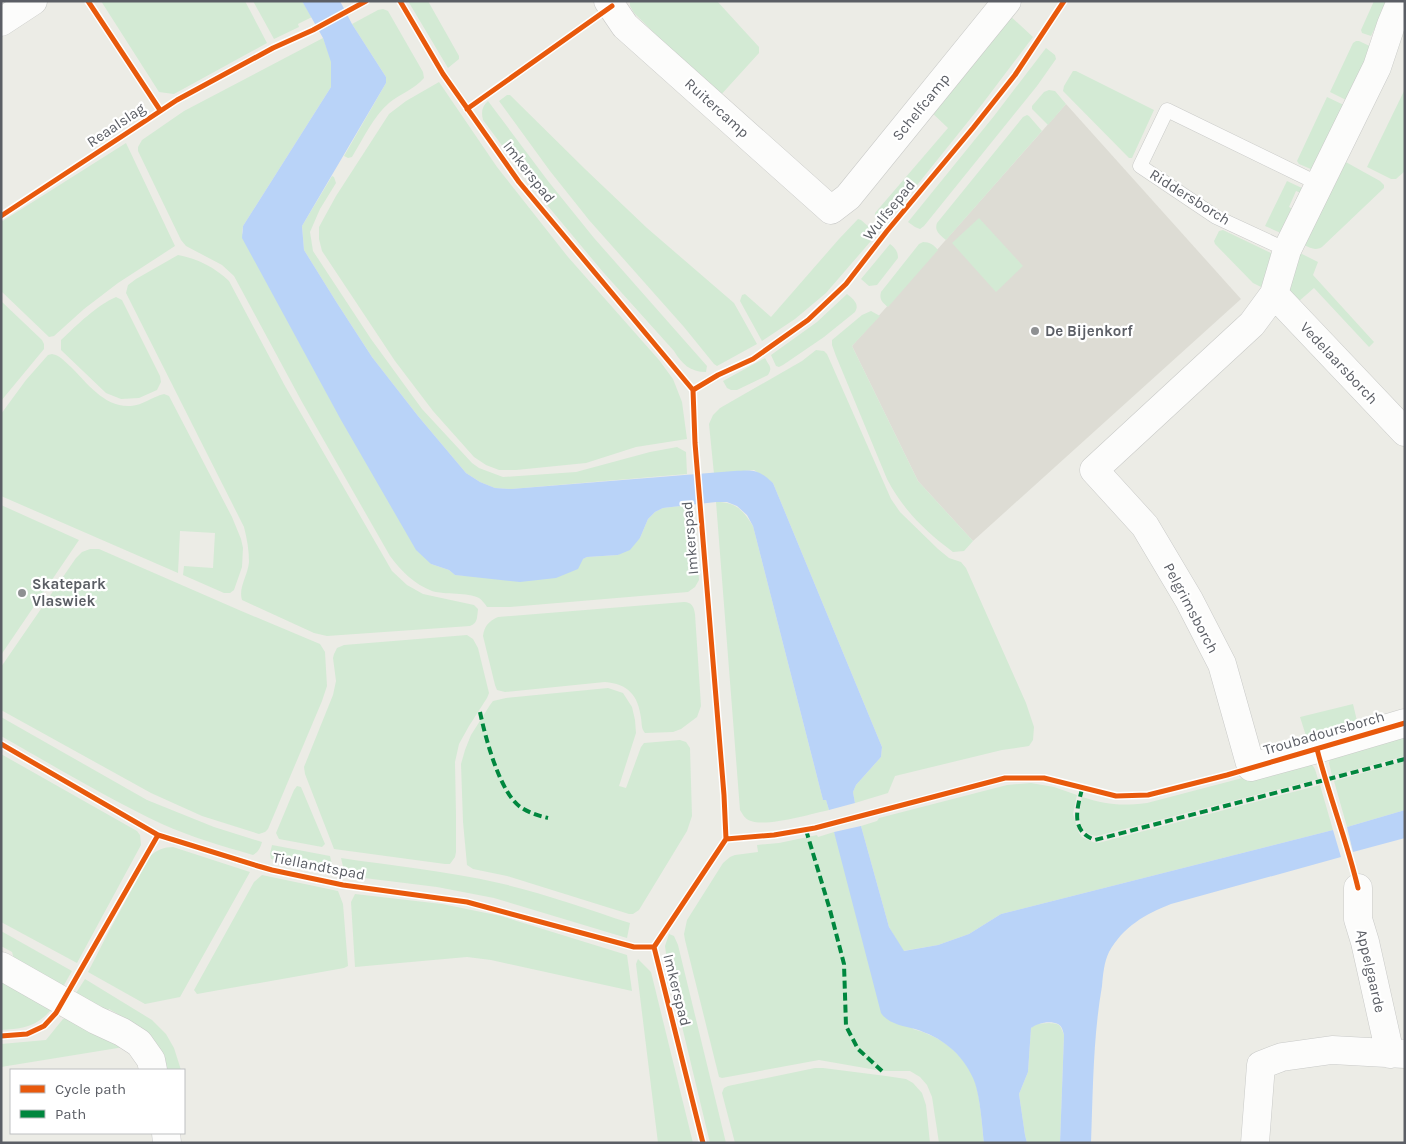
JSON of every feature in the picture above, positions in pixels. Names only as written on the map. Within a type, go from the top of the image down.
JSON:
[{"type":"street","points":[[1,22],[33,1]]},
{"type":"street","name":"Ruitercamp","points":[[608,1],[625,26],[831,210]]},
{"type":"street","name":"Schelfcamp","points":[[831,210],[848,197],[1007,1]]},
{"type":"street","points":[[1274,294],[1287,250],[1399,20]]},
{"type":"street","name":"Vedelaarsborch","points":[[1274,294],[1405,432]]},
{"type":"street","name":"Pelgrimsborch","points":[[1251,767],[1222,664],[1189,600],[1145,526],[1094,470],[1252,324],[1274,294]]},
{"type":"street","name":"Troubadoursborch","points":[[1251,767],[1405,723]]},
{"type":"street","name":"Appelgaarde","points":[[1255,1143],[1261,1065],[1282,1056],[1332,1050],[1397,1054],[1358,919],[1358,888]]},
{"type":"street","points":[[1,966],[96,1020],[122,1032],[140,1044],[151,1060],[153,1069]]},
{"type":"lane","name":"Riddersborch","points":[[1287,250],[1216,217],[1140,166],[1167,110],[1319,184]]},
{"type":"shaded area","name":"De Bijenkorf","points":[[1066,104],[1241,299],[973,541],[918,481],[852,346]]},
{"type":"green space","points":[[101,1],[245,1],[267,43],[174,94],[159,92]]},
{"type":"green space","points":[[253,1],[302,1],[312,17],[298,24],[299,27],[274,39]]},
{"type":"green space","points":[[408,1],[428,1],[459,56],[459,59],[448,68]]},
{"type":"green space","points":[[630,1],[717,1],[759,47],[759,53],[719,97],[634,13],[630,6]]},
{"type":"green space","points":[[1374,1],[1388,1],[1371,36],[1362,33],[1361,30]]},
{"type":"green space","points":[[383,9],[388,11],[423,72],[424,78],[383,109],[352,157],[348,158],[344,156],[386,83],[386,77],[352,24]]},
{"type":"green space","points":[[1008,14],[1033,37],[983,103],[885,225],[875,217],[875,213],[948,128],[929,110]]},
{"type":"green space","points":[[323,38],[332,62],[331,87],[243,226],[242,233],[431,564],[449,570],[455,575],[470,576],[587,557],[618,555],[640,538],[648,519],[655,512],[663,508],[689,505],[691,522],[694,522],[699,580],[695,587],[688,592],[510,607],[487,607],[480,599],[474,596],[432,591],[414,581],[403,572],[390,556],[302,402],[234,276],[222,265],[186,246],[181,240],[138,151],[142,140],[184,111]]},
{"type":"green space","points":[[1356,41],[1376,49],[1350,102],[1330,92],[1353,43]]},
{"type":"green space","points":[[1046,48],[1055,55],[1056,59],[1037,86],[924,226],[920,229],[908,222],[994,116]]},
{"type":"green space","points":[[1073,71],[1154,110],[1132,158],[1129,158],[1063,91]]},
{"type":"green space","points":[[439,82],[497,167],[568,257],[659,360],[673,379],[682,402],[687,439],[636,447],[586,463],[499,470],[486,465],[474,457],[433,411],[395,361],[322,251],[319,227],[336,196],[389,114],[406,101]]},
{"type":"green space","points":[[1405,89],[1405,171],[1396,179],[1391,179],[1367,167]]},
{"type":"green space","points":[[1049,90],[1055,91],[1066,104],[1048,125],[1032,109],[1032,106],[1044,92]]},
{"type":"green space","points":[[510,95],[647,228],[734,303],[757,344],[717,366],[714,364],[684,327],[589,220],[550,171],[499,101]]},
{"type":"green space","points":[[1327,97],[1348,107],[1313,170],[1299,164],[1297,161]]},
{"type":"green space","points":[[488,101],[548,181],[594,238],[707,366],[706,372],[695,371],[680,360],[542,199],[483,120],[484,105]]},
{"type":"green space","points":[[1027,115],[1042,131],[946,240],[937,231],[937,223],[1023,117]]},
{"type":"green space","points":[[126,143],[175,246],[118,283],[84,309],[54,336],[49,337],[1,291],[1,222]]},
{"type":"green space","points":[[1344,161],[1380,181],[1384,188],[1322,247],[1317,249],[1311,248],[1304,245]]},
{"type":"green space","points":[[332,176],[336,183],[320,209],[310,232],[313,251],[371,339],[422,409],[472,463],[479,468],[503,477],[576,472],[650,452],[677,447],[686,452],[687,474],[511,489],[495,488],[480,482],[466,473],[372,357],[304,250],[302,226]]},
{"type":"green space","points":[[1287,181],[1304,189],[1306,195],[1296,191],[1289,207],[1298,212],[1283,234],[1265,226]]},
{"type":"green space","points":[[979,218],[1023,266],[996,292],[952,243]]},
{"type":"green space","points":[[858,219],[877,234],[826,293],[795,319],[762,341],[740,301],[742,295],[745,294],[771,317]]},
{"type":"green space","points":[[1223,230],[1273,254],[1275,259],[1261,287],[1253,283],[1215,244],[1214,241],[1219,231]]},
{"type":"green space","points":[[923,242],[932,244],[938,250],[888,307],[880,297],[881,292],[919,244]]},
{"type":"green space","points":[[890,244],[896,250],[898,258],[877,285],[869,286],[861,279]]},
{"type":"green space","points":[[1300,253],[1318,262],[1313,275],[1374,342],[1369,347],[1314,288],[1298,302],[1288,294],[1287,282]]},
{"type":"green space","points":[[178,255],[192,258],[205,264],[229,281],[285,386],[392,571],[407,585],[423,594],[474,605],[478,609],[477,619],[473,625],[327,636],[314,633],[242,600],[241,591],[249,562],[248,544],[244,527],[126,293],[128,285],[136,279]]},
{"type":"green space","points":[[847,294],[856,304],[855,312],[824,337],[783,365],[776,366],[771,355],[817,322]]},
{"type":"green space","points":[[116,297],[122,300],[160,376],[161,382],[157,390],[139,398],[121,399],[106,393],[61,350],[61,340],[94,310]]},
{"type":"green space","points":[[1,301],[42,340],[44,349],[1,401]]},
{"type":"green space","points":[[871,311],[880,316],[852,346],[918,481],[973,541],[964,551],[953,552],[933,536],[900,501],[887,479],[836,356],[832,340],[862,315]]},
{"type":"green space","points":[[816,350],[824,351],[827,354],[891,499],[900,512],[938,549],[949,558],[961,562],[966,568],[1026,703],[1034,727],[1033,740],[1029,746],[1002,750],[895,776],[888,793],[855,803],[853,792],[856,785],[881,757],[882,747],[773,483],[754,470],[714,474],[709,424],[713,415],[720,408],[802,361]]},
{"type":"green space","points":[[52,354],[62,359],[90,387],[113,403],[131,406],[164,394],[169,396],[232,517],[241,539],[243,548],[242,567],[234,590],[230,593],[224,593],[183,575],[184,566],[213,568],[215,533],[180,531],[178,573],[1,496],[1,414],[26,380],[48,355]]},
{"type":"green space","points":[[765,358],[770,368],[768,375],[737,390],[727,388],[723,381]]},
{"type":"green space","points":[[716,502],[734,505],[746,516],[753,526],[823,800],[826,800],[829,810],[789,819],[758,822],[747,819],[740,810]]},
{"type":"green space","name":"Skatepark Vlaswiek","points":[[1,505],[79,540],[1,655]]},
{"type":"green space","points":[[90,549],[99,549],[320,644],[325,652],[327,686],[322,701],[268,829],[265,832],[259,834],[202,816],[151,793],[1,710],[1,667],[76,558],[82,552]]},
{"type":"green space","points":[[684,602],[692,605],[695,614],[701,706],[697,717],[681,729],[673,732],[645,733],[642,728],[640,710],[634,697],[626,688],[613,683],[605,682],[505,692],[497,690],[483,636],[484,629],[492,620],[498,617]]},
{"type":"green space","points":[[467,635],[473,639],[478,648],[489,693],[459,744],[455,762],[455,857],[450,864],[445,864],[334,849],[304,767],[333,695],[336,681],[333,658],[337,648],[344,645]]},
{"type":"green space","points":[[608,688],[623,693],[632,707],[635,720],[636,733],[619,786],[626,788],[644,743],[680,740],[686,742],[690,748],[692,816],[687,831],[639,910],[633,914],[507,876],[473,869],[467,865],[461,764],[471,735],[493,701],[506,698]]},
{"type":"green space","points":[[1353,704],[1358,725],[1307,739],[1300,717]]},
{"type":"green space","points":[[1,717],[147,800],[214,827],[262,842],[260,848],[253,855],[241,852],[184,833],[141,814],[1,736]]},
{"type":"green space","points":[[1405,734],[1405,756],[1332,776],[1329,763],[1331,757]]},
{"type":"green space","points":[[1,754],[137,831],[140,835],[141,845],[77,963],[1,922]]},
{"type":"green space","points":[[1405,761],[1405,810],[1347,827],[1334,781]]},
{"type":"green space","points":[[1304,762],[1312,766],[1318,779],[1097,836],[1085,831],[1080,821],[1082,797],[1114,804],[1147,803]]},
{"type":"green space","points":[[1031,783],[1054,787],[1077,795],[1073,814],[1079,833],[1082,837],[1098,843],[1320,785],[1333,830],[1001,914],[969,934],[938,945],[903,951],[889,927],[861,826],[877,821],[879,818],[1007,785]]},
{"type":"green space","points":[[297,786],[301,787],[325,844],[322,847],[279,839],[276,833]]},
{"type":"green space","points":[[834,832],[913,1029],[932,1036],[949,1046],[963,1060],[974,1078],[984,1143],[939,1143],[932,1097],[927,1085],[920,1077],[910,1071],[882,1071],[819,1060],[719,1077],[685,940],[684,934],[687,920],[723,863],[730,857],[758,852],[757,845],[779,843],[817,835],[818,837]]},
{"type":"green space","points":[[272,845],[330,856],[333,869],[330,873],[271,859]]},
{"type":"green space","points":[[173,847],[250,872],[180,997],[145,1004],[88,972],[150,856],[161,849]]},
{"type":"green space","points":[[341,858],[460,875],[532,892],[630,923],[627,938],[494,898],[437,887],[348,876],[344,871]]},
{"type":"green space","points":[[262,875],[338,891],[343,904],[348,966],[197,994],[194,990],[254,882]]},
{"type":"green space","points":[[355,894],[442,904],[501,916],[627,955],[632,991],[491,960],[467,957],[355,967],[351,902]]},
{"type":"green space","points":[[1,931],[72,971],[64,985],[59,987],[14,959],[12,952],[1,946]]},
{"type":"green space","points":[[669,934],[674,936],[678,945],[726,1143],[710,1143],[668,968],[665,946]]},
{"type":"green space","points":[[638,959],[651,972],[693,1143],[658,1143],[636,964]]},
{"type":"green space","points":[[1,977],[49,1004],[50,1011],[34,1024],[15,1029],[1,1030]]},
{"type":"green space","points":[[85,979],[152,1020],[166,1034],[174,1048],[181,1069],[167,1069],[160,1049],[138,1026],[109,1009],[106,1014],[76,993]]},
{"type":"green space","points":[[73,1017],[124,1047],[1,1067],[1,1044],[46,1040],[63,1019]]},
{"type":"green space","points":[[1049,1023],[1059,1025],[1064,1035],[1060,1143],[1027,1143],[1019,1094],[1028,1072],[1031,1028],[1035,1024]]},
{"type":"green space","points":[[815,1068],[906,1079],[913,1083],[922,1093],[926,1105],[930,1143],[735,1143],[722,1093],[724,1088]]},
{"type":"water","points":[[302,1],[340,1],[352,24],[386,77],[386,83],[302,226],[304,250],[372,357],[466,473],[480,482],[495,488],[511,489],[746,470],[755,471],[773,483],[882,747],[881,757],[856,785],[853,792],[855,803],[829,810],[826,800],[823,800],[753,526],[747,515],[737,506],[727,502],[716,502],[663,508],[655,512],[648,519],[640,538],[630,550],[618,555],[587,557],[583,559],[578,569],[556,578],[520,582],[455,575],[449,570],[431,564],[416,550],[341,420],[242,238],[243,226],[331,87],[331,62],[323,38]]},
{"type":"water","points":[[1405,810],[1405,838],[1353,852],[1347,827]]},
{"type":"water","points":[[861,826],[889,927],[904,951],[938,945],[969,934],[1001,914],[1333,830],[1341,857],[1171,904],[1152,912],[1128,928],[1109,952],[1105,964],[1095,1044],[1091,1143],[1060,1143],[1064,1035],[1059,1025],[1048,1022],[1040,1023],[1031,1028],[1028,1072],[1019,1094],[1027,1143],[984,1143],[975,1084],[963,1061],[942,1041],[925,1032],[892,1022],[881,1013],[834,832]]},
{"type":"marked path","points":[[480,712],[495,764],[507,791],[522,808],[548,818]]},
{"type":"marked path","points":[[1082,789],[1077,819],[1082,831],[1095,840],[1405,759]]},
{"type":"marked path","points":[[806,830],[844,964],[846,1026],[858,1049],[882,1071]]},
{"type":"cycle path","points":[[88,1],[160,110]]},
{"type":"cycle path","name":"Reaalslag","points":[[1,216],[177,100],[273,48],[313,30],[366,1]]},
{"type":"cycle path","name":"Imkerspad","points":[[400,1],[443,74],[519,182],[693,390],[695,443],[726,839],[654,947],[703,1143]]},
{"type":"cycle path","name":"Wulfsepad","points":[[693,390],[718,375],[753,359],[808,320],[846,284],[1015,75],[1064,1]]},
{"type":"cycle path","points":[[467,109],[612,6]]},
{"type":"cycle path","points":[[726,839],[774,835],[815,828],[1005,778],[1044,778],[1116,796],[1148,795],[1227,775],[1405,723]]},
{"type":"cycle path","name":"Tiellandtspad","points":[[1,744],[158,835],[272,870],[343,885],[467,902],[634,947],[654,947]]},
{"type":"cycle path","points":[[1317,749],[1358,888]]},
{"type":"cycle path","points":[[1,1036],[27,1034],[44,1026],[56,1013],[158,835]]},
{"type":"place","name":"De Bijenkorf","points":[[1035,331]]},
{"type":"place","name":"Skatepark Vlaswiek","points":[[22,593]]}]
